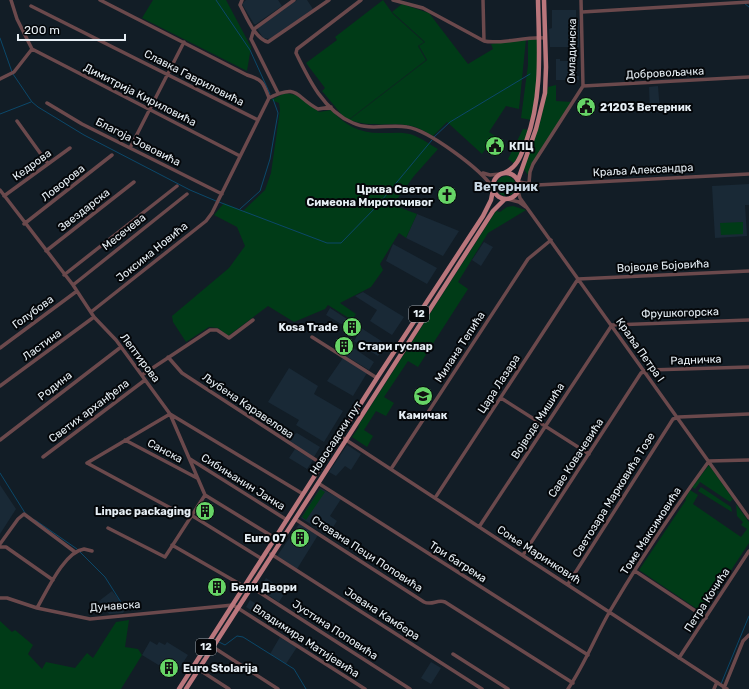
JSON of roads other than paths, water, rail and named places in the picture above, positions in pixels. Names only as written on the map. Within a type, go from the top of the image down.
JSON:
[{"type":"main road","points":[[502,173],[517,165],[531,128],[536,105],[539,86],[538,0]]},
{"type":"main road","points":[[518,190],[518,181],[536,129],[544,98],[546,83],[546,38],[544,0]]},
{"type":"main road","points":[[502,173],[511,173],[518,181]]},
{"type":"main road","name":"12","points":[[493,189],[494,181],[502,173]]},
{"type":"main road","points":[[493,189],[499,197],[506,199]]},
{"type":"main road","name":"Новосадски пут","points":[[186,689],[212,647],[244,588],[275,538],[483,216],[491,200],[493,189]]},
{"type":"main road","name":"12","points":[[506,199],[514,197],[518,190]]},
{"type":"main road","name":"Новосадски пут","points":[[179,689],[235,606],[251,587],[493,211],[506,199]]},
{"type":"street","points":[[0,79],[14,72],[32,49],[17,19],[11,0]]},
{"type":"street","points":[[100,0],[262,80],[271,97],[278,93],[287,91],[295,92],[318,109],[332,107]]},
{"type":"street","points":[[278,93],[251,39],[254,29],[294,0]]},
{"type":"street","points":[[241,1],[240,5],[254,29],[264,41],[272,40],[329,0]]},
{"type":"street","points":[[361,0],[297,49],[296,53],[313,87],[342,117],[360,126],[409,127],[422,131],[479,171],[488,175],[502,173]]},
{"type":"street","points":[[393,0],[423,8],[484,41],[492,42],[539,37],[546,38]]},
{"type":"street","points":[[482,0],[484,41]]},
{"type":"street","name":"Омладинска","points":[[529,183],[530,172],[533,164],[583,86],[581,0]]},
{"type":"street","points":[[582,12],[749,2]]},
{"type":"street","name":"Славка Гавриловића","points":[[31,6],[258,120]]},
{"type":"street","points":[[251,39],[258,35]]},
{"type":"street","points":[[130,148],[184,42]]},
{"type":"street","name":"Димитрија Кириловића","points":[[32,49],[240,156]]},
{"type":"street","name":"Добровољачка","points":[[583,86],[749,77]]},
{"type":"street","name":"Јоксима Новића","points":[[91,312],[206,221],[219,202],[240,156],[271,97]]},
{"type":"street","name":"Благоја Јововића","points":[[47,103],[82,124],[222,194]]},
{"type":"street","points":[[17,121],[48,164]]},
{"type":"street","name":"Кедрова","points":[[4,196],[70,148]]},
{"type":"street","name":"Ловорова","points":[[24,224],[112,156]]},
{"type":"street","points":[[479,171],[493,189]]},
{"type":"street","name":"Краља Александра","points":[[538,184],[749,174]]},
{"type":"street","points":[[518,181],[538,184]]},
{"type":"street","name":"Звездарска","points":[[46,251],[134,182]]},
{"type":"street","points":[[518,190],[538,184]]},
{"type":"street","points":[[64,274],[177,186]]},
{"type":"street","name":"Лептирова","points":[[0,190],[24,224],[73,285],[94,317],[121,347],[170,414],[303,494]]},
{"type":"street","name":"Краља Петра I","points":[[518,190],[520,198],[749,518]]},
{"type":"street","name":"Месечева","points":[[73,285],[187,194]]},
{"type":"street","points":[[506,199],[519,202],[529,209]]},
{"type":"street","name":"Милана Тепића","points":[[391,469],[528,259],[551,240]]},
{"type":"street","name":"Војводе Бојовића","points":[[578,279],[749,271]]},
{"type":"street","name":"Цара Лазара","points":[[435,498],[578,279]]},
{"type":"street","name":"Голубова","points":[[0,348],[77,291]]},
{"type":"street","name":"Ластина","points":[[0,386],[94,317]]},
{"type":"street","points":[[142,375],[210,330],[217,330],[229,338],[253,320]]},
{"type":"street","name":"Фрушкогорска","points":[[612,325],[749,320]]},
{"type":"street","name":"Војводе Мишића","points":[[479,527],[612,325]]},
{"type":"street","points":[[312,337],[377,378]]},
{"type":"street","name":"Родина","points":[[0,440],[121,347]]},
{"type":"street","name":"Љубена Каравелова","points":[[168,357],[182,373],[322,464]]},
{"type":"street","name":"Радничка","points":[[644,371],[749,367]]},
{"type":"street","name":"Саве Ковачевића","points":[[523,555],[641,373],[644,371]]},
{"type":"street","name":"Светих арханђела","points":[[43,457],[145,380]]},
{"type":"street","points":[[501,398],[589,454]]},
{"type":"street","points":[[262,559],[190,516],[87,463],[170,414],[204,495],[275,538]]},
{"type":"street","points":[[677,417],[749,414]]},
{"type":"street","name":"Светозара Марковића Тозе","points":[[568,584],[672,420],[677,417]]},
{"type":"street","name":"Соње Маринковић","points":[[340,436],[725,688]]},
{"type":"street","name":"Санска","points":[[125,440],[197,478]]},
{"type":"street","name":"Сибињанин Јанка","points":[[190,459],[287,520]]},
{"type":"street","points":[[709,461],[749,460]]},
{"type":"street","name":"Томе Максимовића","points":[[568,689],[588,655],[610,612],[635,571],[709,461]]},
{"type":"street","name":"Три багрема","points":[[318,483],[588,655]]},
{"type":"street","points":[[108,528],[165,557],[204,495]]},
{"type":"street","points":[[53,580],[6,547],[0,545],[18,519],[24,514],[75,552]]},
{"type":"street","name":"Стевана Пеци Поповића","points":[[295,519],[424,602],[430,604],[437,601],[445,602],[572,683]]},
{"type":"street","points":[[172,545],[244,588]]},
{"type":"street","points":[[37,608],[53,580],[75,552],[84,548],[92,552]]},
{"type":"street","name":"Петра Кочића","points":[[679,658],[749,551]]},
{"type":"street","name":"Јована Камбера","points":[[271,554],[482,689]]},
{"type":"street","points":[[635,571],[706,618]]},
{"type":"street","name":"Јустина Поповића","points":[[251,587],[410,689]]},
{"type":"street","name":"Дунавска","points":[[0,598],[17,600],[37,608],[90,619],[235,606]]},
{"type":"street","name":"Владимира Матијевића","points":[[235,606],[365,689]]},
{"type":"street","points":[[725,688],[743,641],[749,635]]},
{"type":"street","points":[[212,647],[278,689]]},
{"type":"street","points":[[453,654],[508,689]]},
{"type":"street","points":[[198,669],[229,689]]},
{"type":"street","points":[[714,689],[717,682]]},
{"type":"waterway","points":[[216,0],[250,50],[270,94]]},
{"type":"waterway","points":[[744,3],[749,7]]},
{"type":"waterway","points":[[0,38],[12,72]]},
{"type":"waterway","points":[[13,74],[32,102],[38,107],[84,135],[190,190],[216,201]]},
{"type":"waterway","points":[[434,137],[450,122],[530,74]]},
{"type":"waterway","points":[[240,209],[260,191],[270,159],[278,113],[273,99]]},
{"type":"waterway","points":[[0,114],[31,102]]},
{"type":"waterway","points":[[219,202],[327,243],[341,243],[377,206],[432,140]]},
{"type":"waterway","points":[[0,473],[25,513]]},
{"type":"waterway","points":[[35,520],[77,549]]},
{"type":"waterway","points":[[79,551],[105,577],[124,607]]},
{"type":"waterway","points":[[721,684],[749,616]]},
{"type":"waterway","points":[[219,642],[225,645],[237,636],[243,637],[294,669],[306,689]]},
{"type":"place","name":"21203 Ветерник","points":[[586,107]]},
{"type":"place","name":"КПЦ","points":[[495,146]]},
{"type":"place","name":"Црква Светог Симеона Мироточивог","points":[[447,195]]},
{"type":"place","name":"Kosa Trade","points":[[352,327]]},
{"type":"place","name":"Стари гуслар","points":[[344,346]]},
{"type":"place","name":"Камичак","points":[[423,396]]},
{"type":"place","name":"Linpac packaging","points":[[205,511]]},
{"type":"place","name":"Euro 07","points":[[300,538]]},
{"type":"place","name":"Бели Двори","points":[[217,587]]},
{"type":"place","name":"Euro Stolarija","points":[[169,668]]},
{"type":"district","name":"Ветерник","points":[[506,186]]}]
